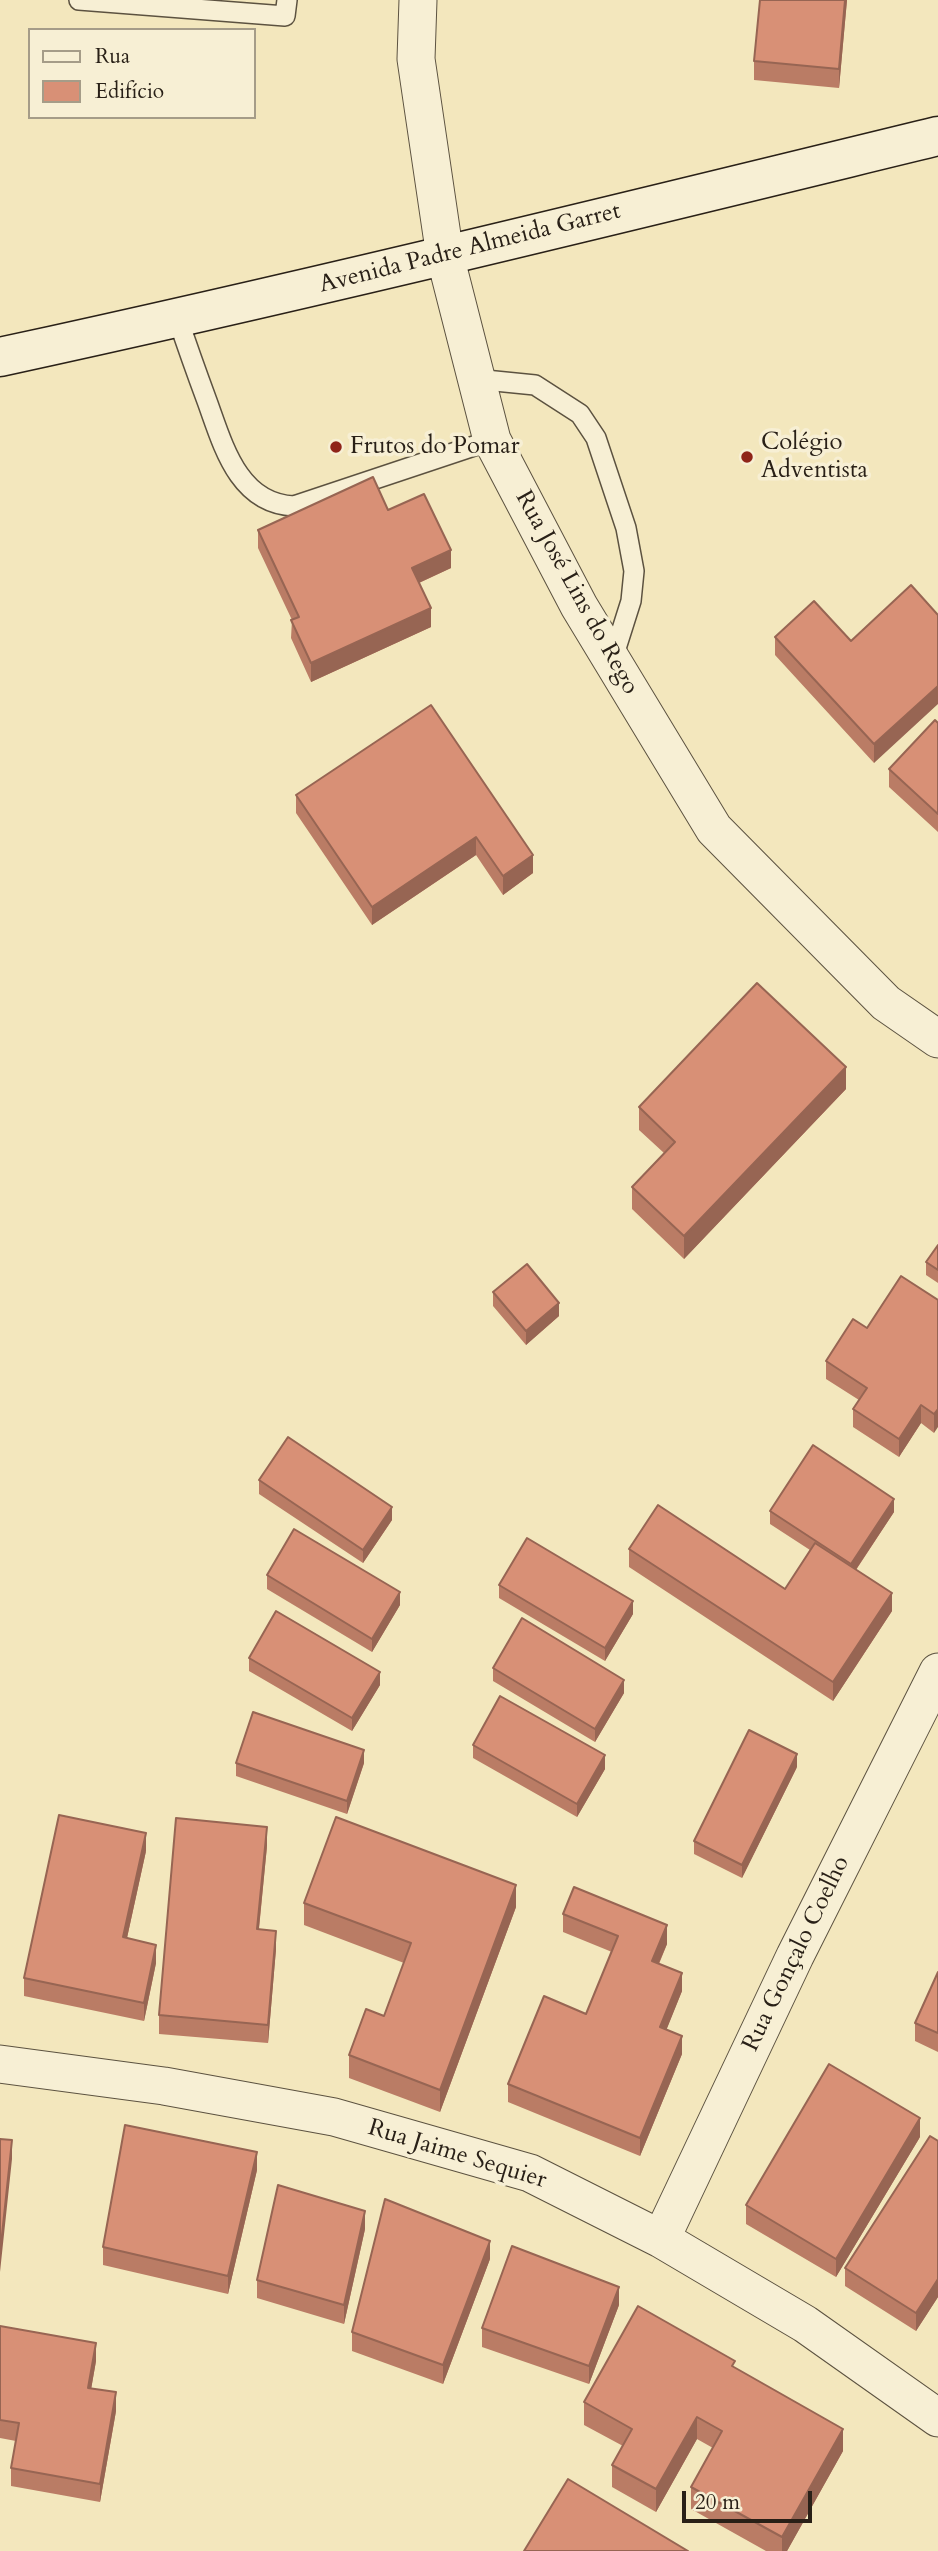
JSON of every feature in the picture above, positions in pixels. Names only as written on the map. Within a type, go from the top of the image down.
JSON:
[{"type":"main road","name":"Avenida Padre Almeida Garret","points":[[0,357],[178,319],[938,136]]},
{"type":"street","name":"Rua José Lins do Rego","points":[[418,0],[416,59],[445,256],[492,440],[579,606],[714,829],[886,1003],[938,1039]]},
{"type":"street","name":"Rua Gonçalo Coelho","points":[[661,2239],[795,1956],[938,1672]]},
{"type":"street","name":"Rua Jaime Sequier","points":[[0,2064],[163,2086],[334,2117],[530,2173],[661,2239],[806,2324],[938,2418]]},
{"type":"lane","points":[[79,0],[285,16],[287,0]]},
{"type":"lane","points":[[178,319],[228,458],[253,491],[276,506],[294,506],[492,440]]},
{"type":"lane","points":[[475,379],[535,385],[580,414],[596,438],[626,528],[634,571],[631,601],[612,660]]},
{"type":"building","points":[[760,0],[845,0],[839,69],[754,61]]},
{"type":"building","points":[[373,477],[388,510],[424,494],[451,550],[412,568],[431,608],[311,663],[291,620],[299,617],[258,530]]},
{"type":"building","points":[[911,585],[938,615],[938,686],[874,744],[775,637],[814,601],[851,641]]},
{"type":"building","points":[[431,705],[533,855],[503,876],[476,837],[372,907],[296,795]]},
{"type":"building","points":[[935,720],[938,723],[938,814],[889,769]]},
{"type":"building","points":[[757,983],[846,1067],[684,1236],[632,1187],[675,1142],[639,1107]]},
{"type":"building","points":[[938,1245],[938,1270],[926,1262]]},
{"type":"building","points":[[527,1264],[559,1303],[526,1331],[493,1292]]},
{"type":"building","points":[[901,1276],[938,1300],[938,1409],[934,1414],[921,1405],[899,1439],[853,1409],[867,1388],[826,1361],[853,1319],[867,1328]]},
{"type":"building","points":[[288,1437],[392,1507],[363,1550],[259,1480]]},
{"type":"building","points":[[813,1445],[894,1499],[851,1564],[770,1511]]},
{"type":"building","points":[[658,1505],[785,1589],[815,1543],[892,1593],[833,1682],[629,1549]]},
{"type":"building","points":[[294,1529],[400,1592],[372,1639],[267,1575]]},
{"type":"building","points":[[527,1538],[633,1601],[605,1648],[499,1585]]},
{"type":"building","points":[[276,1611],[380,1672],[352,1718],[249,1658]]},
{"type":"building","points":[[522,1618],[624,1680],[595,1729],[493,1668]]},
{"type":"building","points":[[500,1696],[605,1755],[577,1804],[473,1745]]},
{"type":"building","points":[[253,1712],[364,1750],[347,1801],[236,1763]]},
{"type":"building","points":[[749,1730],[797,1754],[742,1865],[694,1841]]},
{"type":"building","points":[[59,1815],[146,1833],[123,1937],[156,1945],[144,2003],[24,1978]]},
{"type":"building","points":[[336,1817],[516,1885],[440,2090],[349,2055],[366,2009],[384,2016],[411,1943],[304,1903]]},
{"type":"building","points":[[176,1818],[267,1827],[257,1929],[276,1931],[268,2025],[159,2015]]},
{"type":"building","points":[[574,1887],[667,1925],[652,1961],[682,1973],[660,2027],[682,2036],[640,2138],[508,2084],[544,1996],[586,2014],[618,1936],[563,1914]]},
{"type":"building","points":[[938,1972],[938,2033],[915,2023]]},
{"type":"building","points":[[829,2064],[920,2118],[836,2259],[746,2205]]},
{"type":"building","points":[[125,2125],[257,2152],[228,2276],[103,2247]]},
{"type":"building","points":[[930,2136],[938,2141],[938,2279],[916,2313],[845,2268]]},
{"type":"building","points":[[0,2139],[12,2140],[0,2254]]},
{"type":"building","points":[[278,2185],[365,2211],[344,2305],[257,2280]]},
{"type":"building","points":[[385,2199],[490,2241],[443,2365],[352,2332]]},
{"type":"building","points":[[512,2246],[619,2287],[589,2366],[482,2328]]},
{"type":"building","points":[[638,2306],[735,2361],[732,2366],[843,2429],[782,2537],[691,2487],[722,2431],[697,2417],[656,2489],[612,2465],[632,2429],[584,2402]]},
{"type":"building","points":[[0,2326],[96,2343],[88,2388],[116,2392],[100,2484],[11,2468],[19,2423],[0,2420]]},
{"type":"building","points":[[568,2479],[688,2551],[524,2551]]},
{"type":"place","name":"Frutos do Pomar","points":[[336,447]]},
{"type":"place","name":"Colégio Adventista","points":[[747,457]]}]
